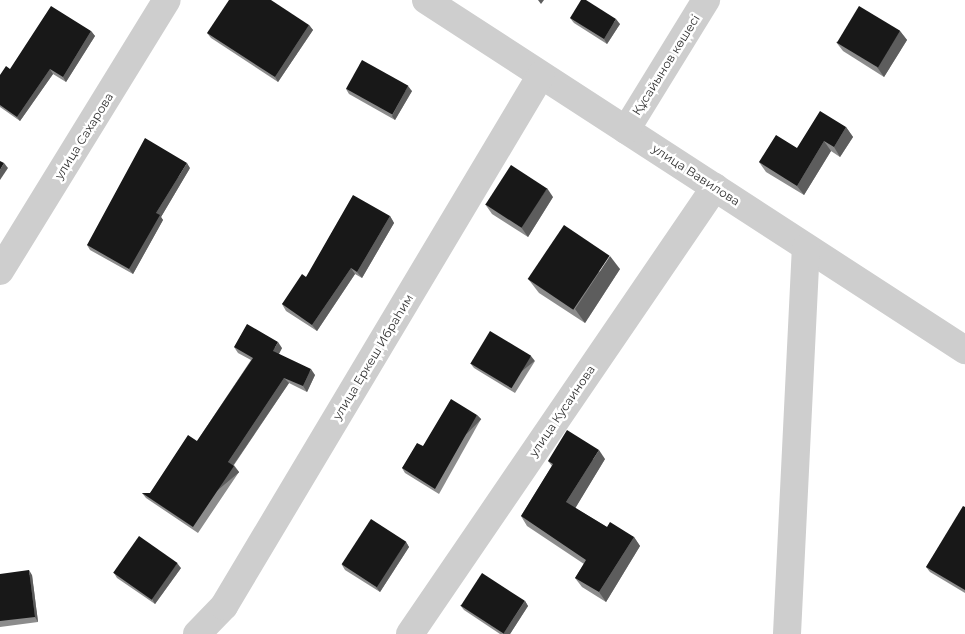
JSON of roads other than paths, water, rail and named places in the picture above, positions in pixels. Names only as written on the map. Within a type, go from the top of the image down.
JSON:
[{"type":"street","name":"улица Сахарова","points":[[0,271],[167,0]]},
{"type":"street","name":"улица Вавилова","points":[[426,0],[965,350]]},
{"type":"street","name":"Құсайынов көшесі","points":[[626,130],[706,0]]},
{"type":"street","name":"улица Еркеш Ибраһим","points":[[197,634],[224,606],[541,75]]},
{"type":"street","name":"улица Кусаинова","points":[[410,634],[715,187]]},
{"type":"street","points":[[788,634],[806,247]]}]
